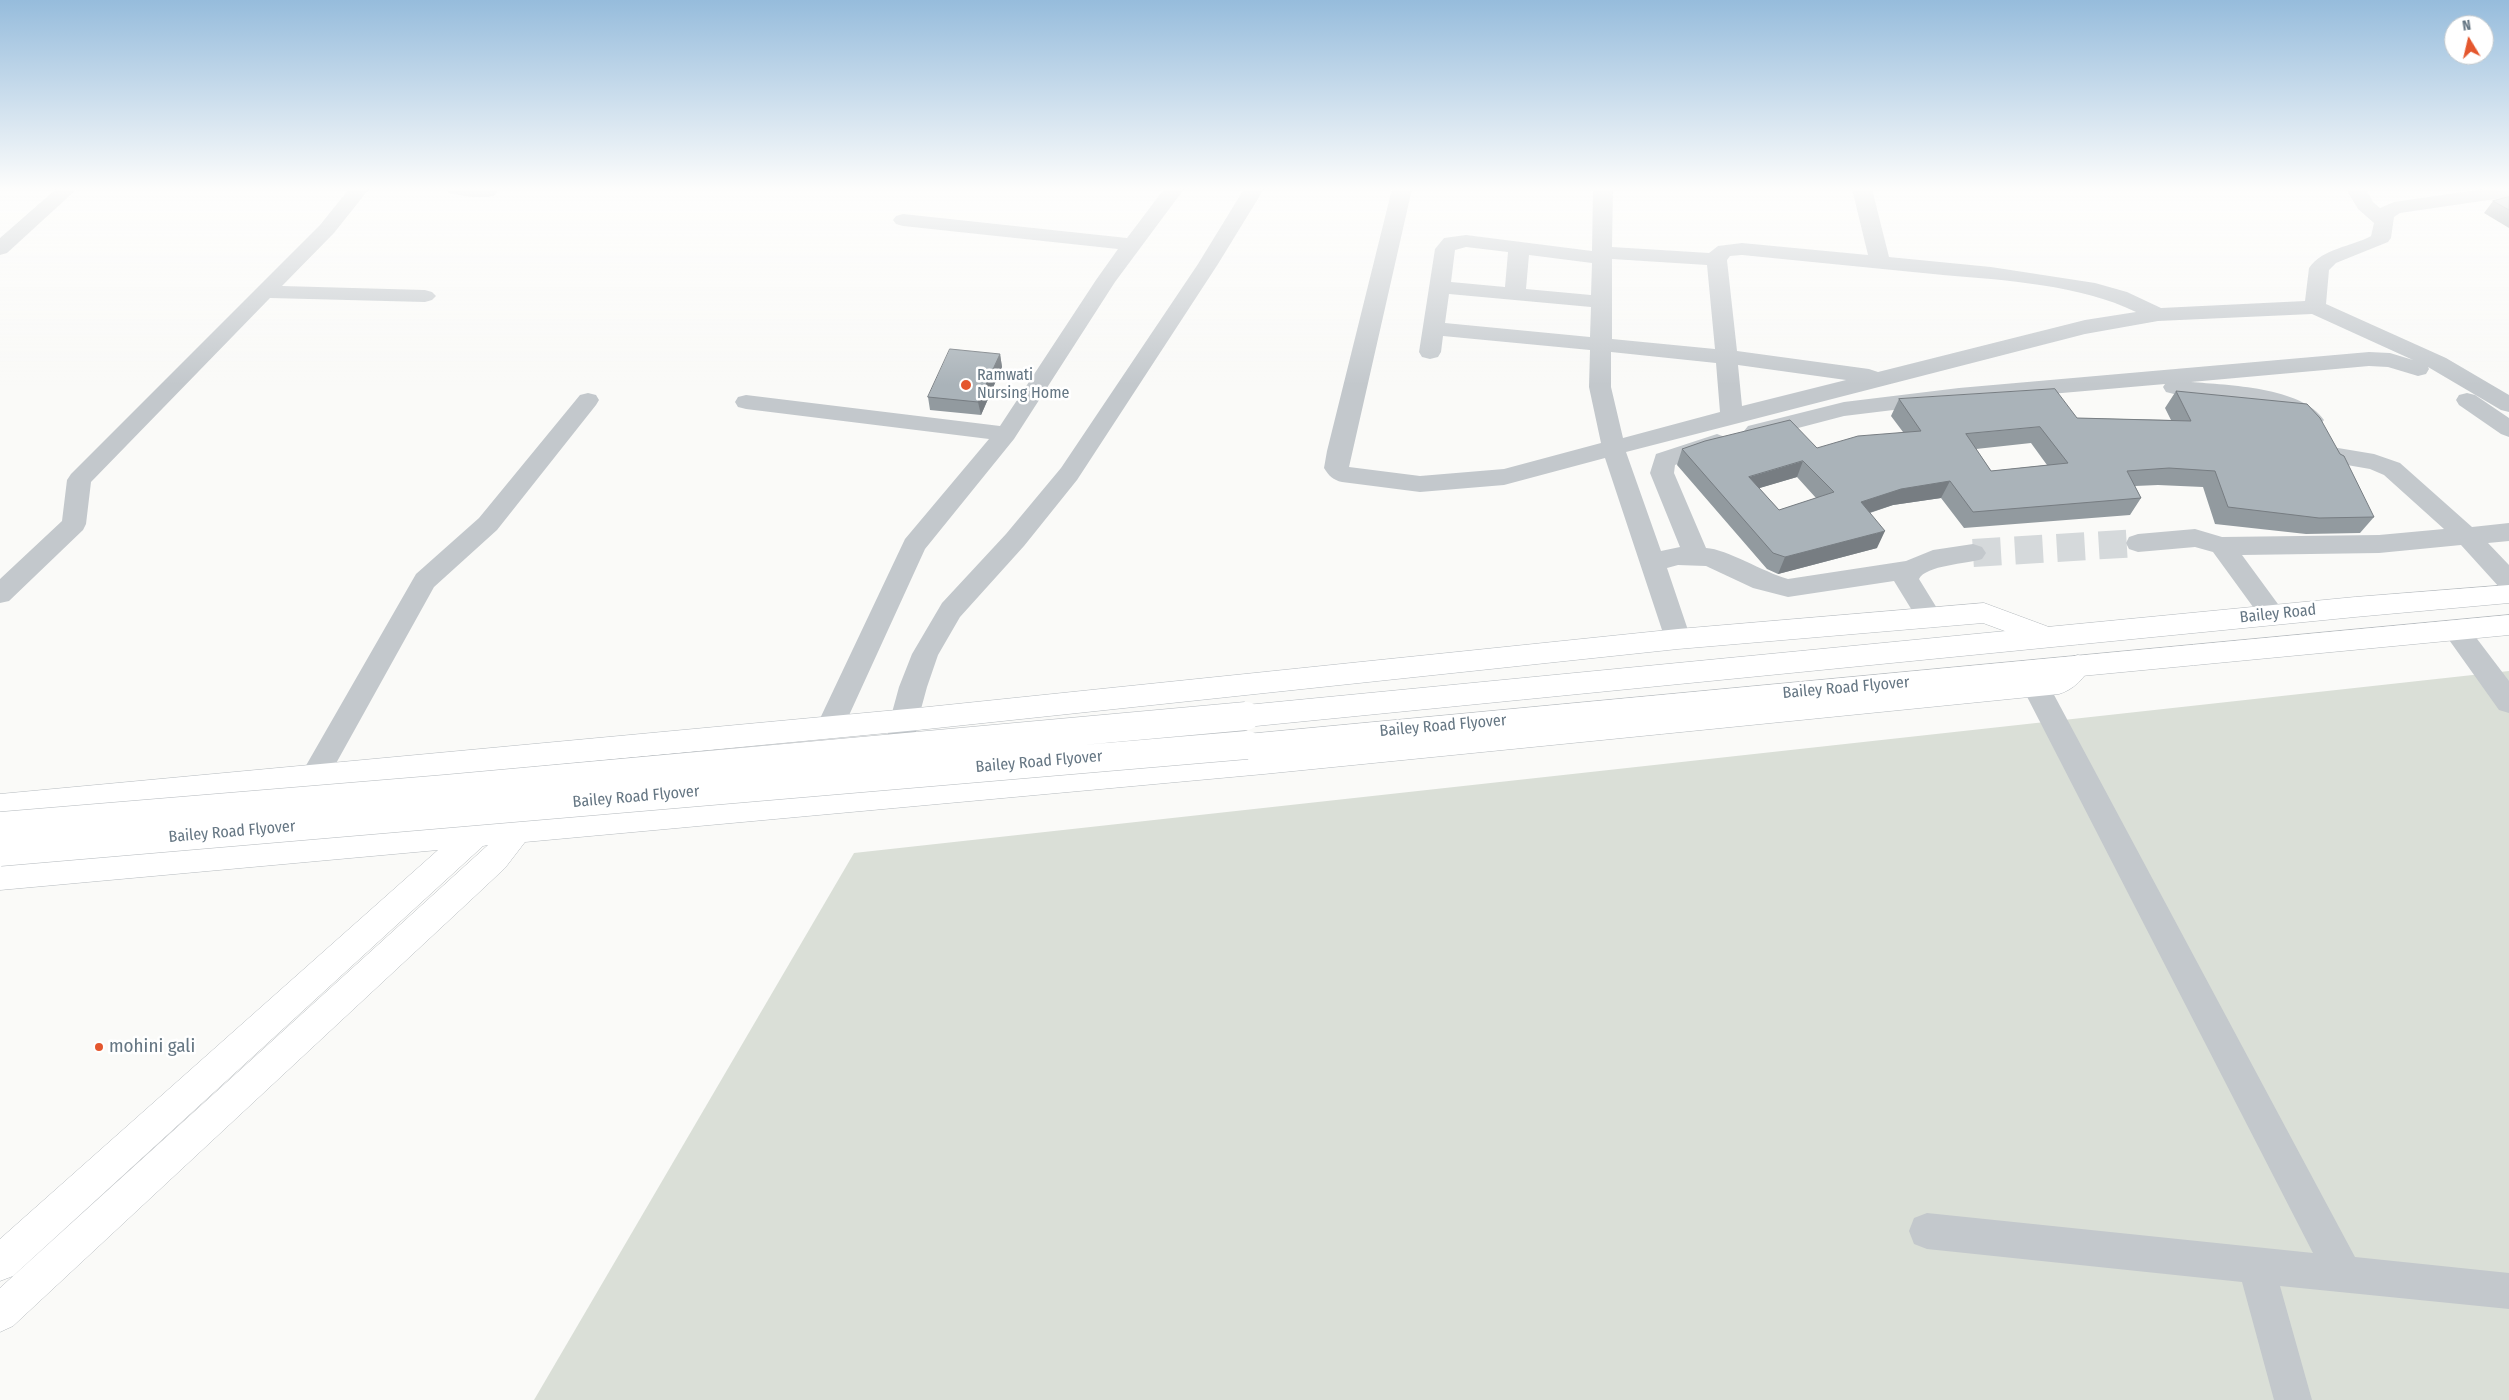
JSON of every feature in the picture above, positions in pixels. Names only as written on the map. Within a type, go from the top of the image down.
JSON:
[{"type":"main road","name":"Bailey Road","points":[[2048,638],[2273,615],[2509,594]]},
{"type":"main road","points":[[0,806],[904,720],[1678,639],[1984,613],[2048,638]]},
{"type":"main road","name":"Bailey Road","points":[[2078,666],[2509,625]]},
{"type":"main road","name":"Bailey Road Flyover","points":[[0,826],[445,789],[1246,716],[2048,638]]},
{"type":"main road","points":[[0,877],[1264,763],[2059,684],[2078,666]]},
{"type":"main road","name":"Bailey Road Flyover","points":[[0,852],[1247,744],[2078,666]]},
{"type":"main road","points":[[691,815],[702,740]]},
{"type":"main road","points":[[0,1313],[462,889],[516,831],[548,754]]},
{"type":"main road","points":[[7,1250],[475,835],[507,758]]},
{"type":"main road","points":[[275,853],[314,777]]},
{"type":"street","points":[[0,594],[74,524],[79,480],[302,254]]},
{"type":"street","points":[[830,727],[914,545],[1006,434],[1106,280],[1126,254]]},
{"type":"street","points":[[892,797],[904,720],[925,654],[951,610],[1015,540],[1068,474],[1214,254]]},
{"type":"street","points":[[1387,254],[1336,468],[1342,474],[1420,484],[1504,477],[1732,416],[2085,327],[2158,315],[2315,307],[2438,363],[2509,405]]},
{"type":"street","points":[[1430,352],[1444,254]]},
{"type":"street","points":[[1515,294],[1518,254]]},
{"type":"street","points":[[1593,254],[1717,260]]},
{"type":"street","points":[[1719,254],[1717,260],[1732,416]]},
{"type":"street","points":[[1803,254],[1991,273],[2095,289],[2120,296],[2158,315]]},
{"type":"street","points":[[1878,254],[1880,261]]},
{"type":"street","points":[[2315,307],[2319,268],[2329,258],[2339,254]]},
{"type":"street","points":[[1601,255],[1600,387],[1613,447],[1678,639]]},
{"type":"street","points":[[1440,287],[1600,302]]},
{"type":"street","points":[[264,292],[425,296]]},
{"type":"street","points":[[1433,328],[1727,357],[1883,378]]},
{"type":"street","points":[[1696,555],[1662,473],[1664,460],[1692,449],[1844,408],[1958,395],[2369,359],[2390,360],[2413,366],[2427,373],[2509,429]]},
{"type":"street","points":[[2121,380],[2287,403],[2306,413],[2335,460],[2374,462],[2392,469],[2468,537],[2509,581]]},
{"type":"street","points":[[314,777],[425,581],[488,524],[588,400]]},
{"type":"street","points":[[746,402],[1006,434]]},
{"type":"street","points":[[2367,518],[2379,544]]},
{"type":"street","points":[[2138,543],[2195,538],[2222,546],[2379,544],[2509,532]]},
{"type":"street","points":[[2222,546],[2273,615]]},
{"type":"street","points":[[1652,562],[1678,556],[1696,555],[1725,563],[1775,586],[1788,588],[1911,569],[1934,559],[1973,553]]},
{"type":"street","points":[[1911,569],[1906,579],[1930,618]]},
{"type":"street","points":[[2456,630],[2509,702]]},
{"type":"street","points":[[2036,685],[2344,1274]]},
{"type":"street","points":[[1927,1231],[2509,1291]]},
{"type":"street","points":[[2256,1265],[2293,1400]]},
{"type":"shaded area","points":[[2509,671],[2509,1400],[534,1400],[854,853]]},
{"type":"building","points":[[950,349],[1000,354],[978,402],[928,397]]},
{"type":"building","points":[[2055,389],[2077,418],[2191,421],[2176,391],[2307,404],[2320,418],[2340,454],[2344,456],[2374,517],[2319,518],[2228,507],[2215,471],[2169,468],[2127,471],[2141,498],[1973,512],[1950,481],[1901,489],[1861,502],[1885,531],[1785,557],[1773,553],[1682,449],[1705,441],[1790,420],[1817,448],[1858,436],[1921,431],[1899,399]],"holes":[[[2040,427],[2068,463],[1991,471],[1966,434]],[[1803,461],[1834,492],[1779,510],[1749,477]]]},
{"type":"tunnel","points":[[1973,553],[2138,543]]},
{"type":"place","name":"Ramwati Nursing Home","points":[[966,385]]},
{"type":"place","name":"mohini gali","points":[[99,1047]]}]
